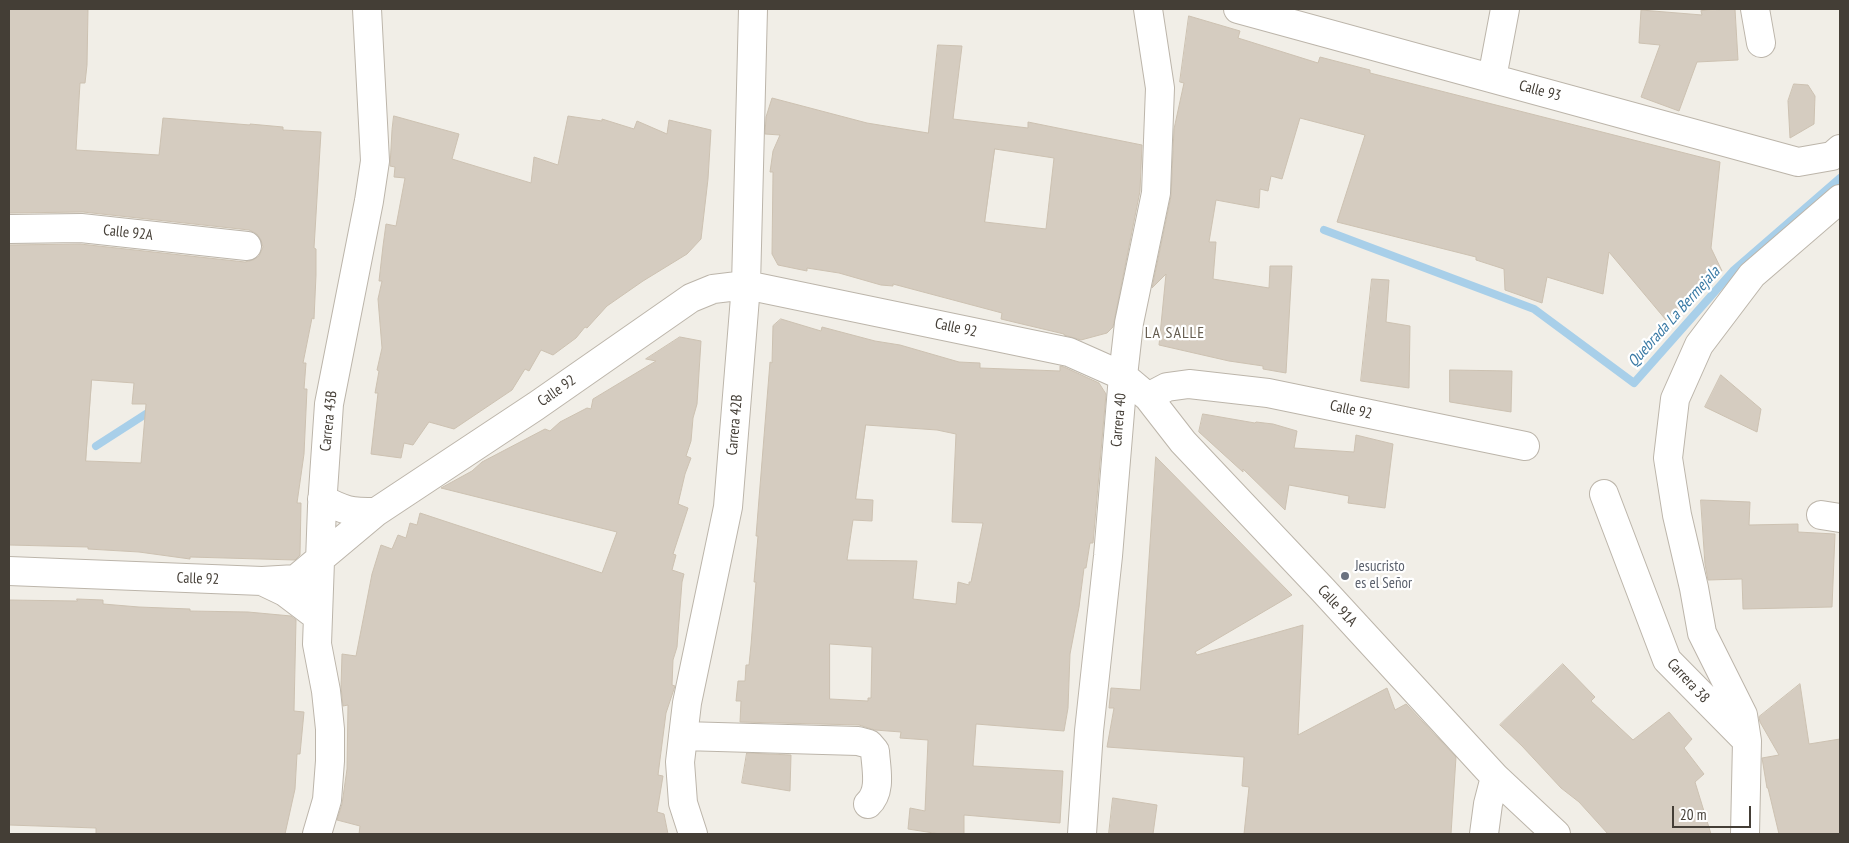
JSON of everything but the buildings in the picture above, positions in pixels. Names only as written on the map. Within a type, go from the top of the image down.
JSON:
[{"type":"street","name":"Carrera 43B","points":[[317,834],[327,800],[330,729],[326,691],[317,644],[322,499],[329,404],[369,201],[375,161],[367,9]]},
{"type":"street","name":"Carrera 42B","points":[[693,834],[683,803],[680,762],[687,703],[728,507],[746,285],[753,9]]},
{"type":"street","name":"Carrera 40","points":[[1082,834],[1090,731],[1108,556],[1122,376],[1129,323],[1156,193],[1160,88],[1148,9]]},
{"type":"street","name":"Calle 93","points":[[1238,9],[1798,162],[1832,156],[1840,149]]},
{"type":"street","points":[[1492,78],[1506,9]]},
{"type":"street","points":[[1755,9],[1761,42]]},
{"type":"street","points":[[1745,834],[1747,742],[1743,715],[1702,633],[1694,588],[1677,515],[1668,458],[1675,398],[1699,345],[1752,275],[1840,199]]},
{"type":"street","name":"Calle 92A","points":[[9,229],[81,228],[247,246]]},
{"type":"street","name":"Calle 92","points":[[9,571],[262,582],[296,579],[376,512],[536,406],[692,298],[713,289],[746,285],[1069,352],[1122,376]]},
{"type":"street","name":"Calle 91A","points":[[1122,376],[1148,397],[1182,442],[1323,590],[1495,777],[1556,834]]},
{"type":"street","name":"Calle 92","points":[[1148,397],[1167,387],[1190,384],[1268,393],[1525,446]]},
{"type":"street","name":"Carrera 38","points":[[1604,494],[1667,660],[1747,742]]},
{"type":"street","points":[[322,499],[343,510],[376,512]]},
{"type":"street","points":[[262,582],[285,592],[318,617]]},
{"type":"street","points":[[683,736],[858,741],[869,744],[876,751],[877,790],[875,798],[868,804]]},
{"type":"street","points":[[1484,834],[1488,804],[1495,777]]},
{"type":"waterway","name":"Quebrada La Bermejala","points":[[1324,230],[1534,309],[1634,383],[1734,270],[1840,178]]},
{"type":"waterway","name":"Quebrada La Bermejala","points":[[96,446],[152,410]]},
{"type":"place","name":"Jesucristo es el Señor","points":[[1345,576]]},
{"type":"district","name":"LA SALLE","points":[[1175,333]]}]
